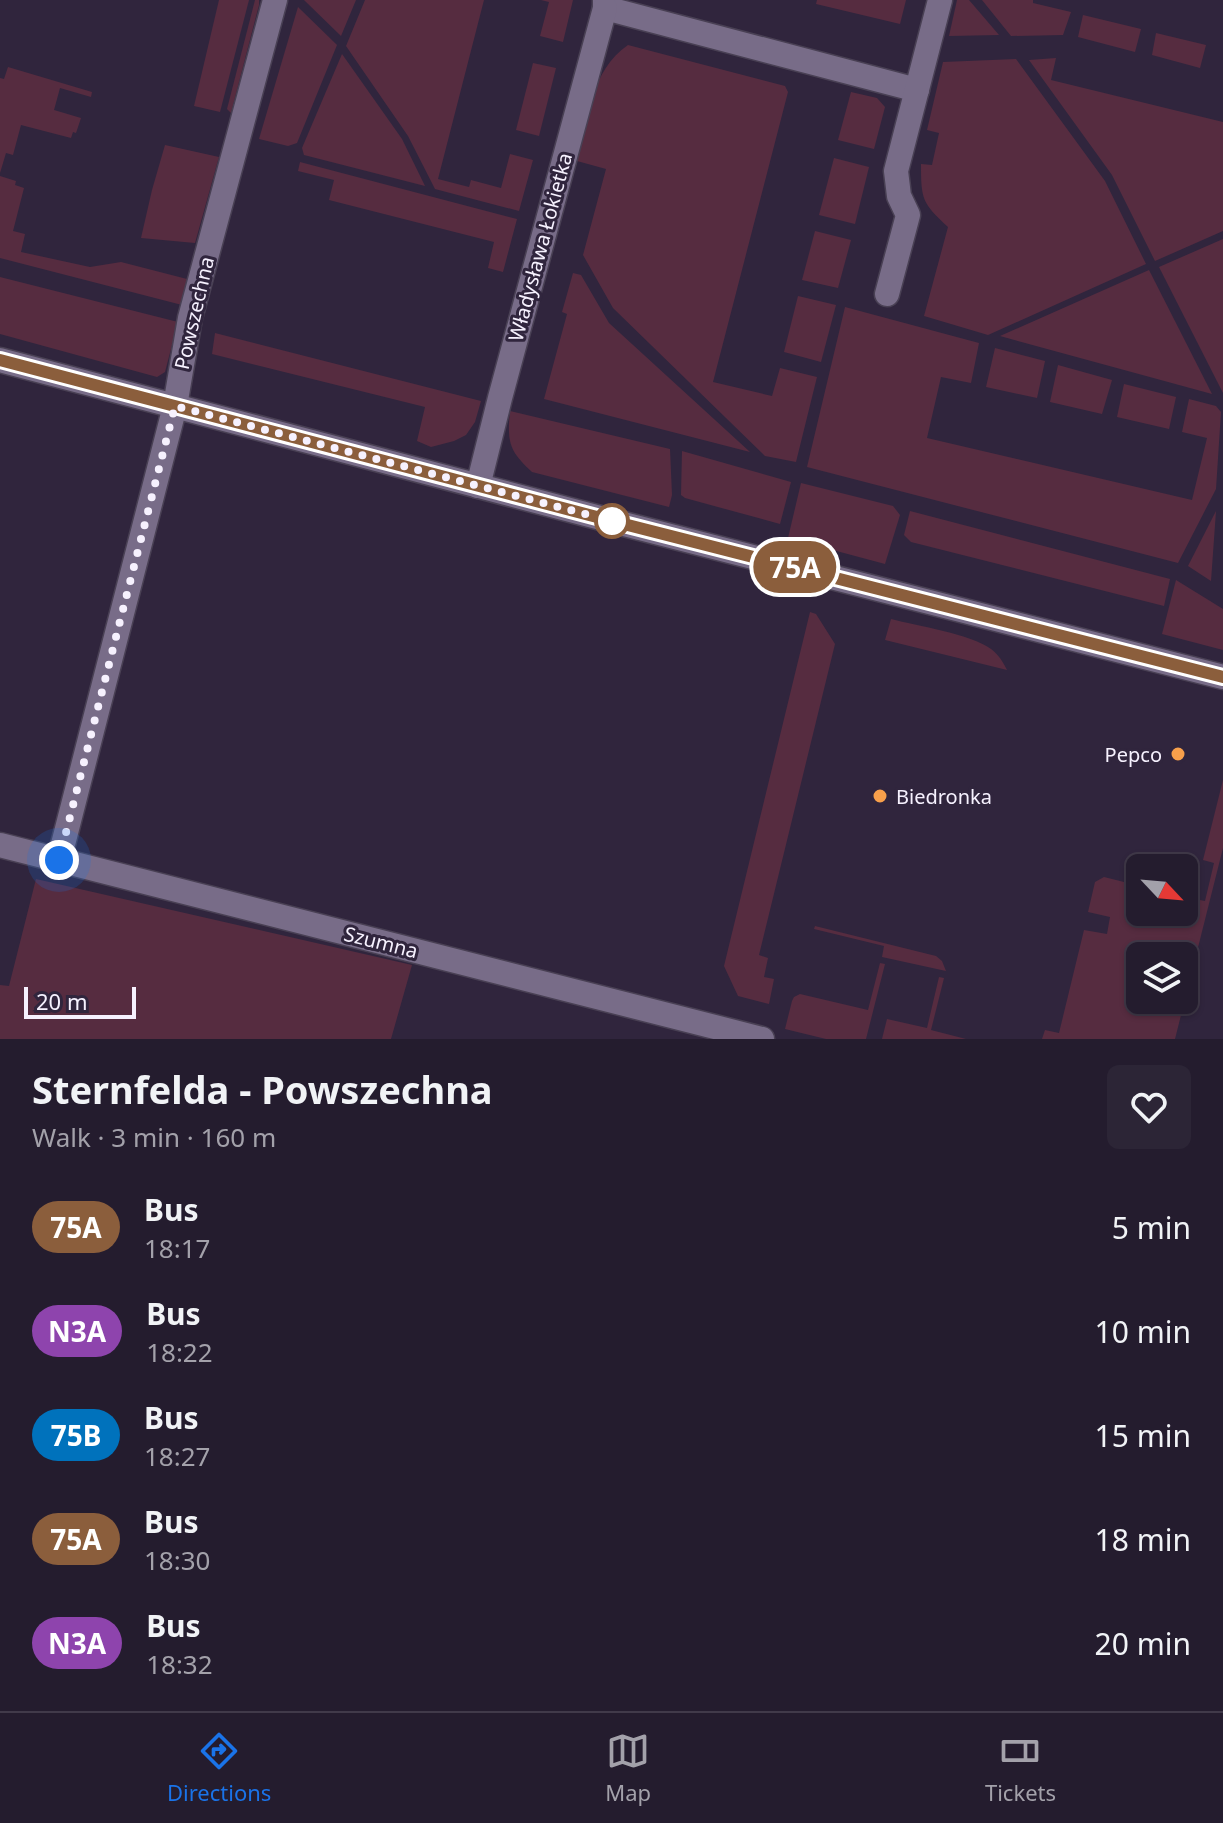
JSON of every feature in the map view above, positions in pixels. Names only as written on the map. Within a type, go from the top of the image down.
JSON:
[{"type":"street","name":"Powszechna","points":[[59,860],[175,406],[190,318],[275,0]]},
{"type":"street","points":[[887,294],[908,215],[899,196],[896,171],[940,0]]},
{"type":"street","name":"Władysława Łokietka","points":[[478,486],[605,4],[917,90]]},
{"type":"street","points":[[0,360],[1223,677]]},
{"type":"street","name":"Szumna","points":[[0,845],[762,1039]]},
{"type":"shaded area","points":[[219,0],[249,0],[220,112],[194,106]]},
{"type":"shaded area","points":[[255,0],[259,0],[259,5],[231,113],[227,109]]},
{"type":"shaded area","points":[[304,0],[356,0],[341,36]]},
{"type":"shaded area","points":[[365,0],[484,0],[438,179],[469,187],[471,180],[501,188],[510,154],[533,160],[519,211],[435,189],[408,136],[346,46]]},
{"type":"shaded area","points":[[541,0],[573,0],[563,42],[540,36],[549,2]]},
{"type":"shaded area","points":[[817,0],[906,0],[900,24],[816,4]]},
{"type":"shaded area","points":[[957,0],[969,0],[999,35],[949,36]]},
{"type":"shaded area","points":[[982,0],[1033,0],[1033,3],[1071,12],[1063,35],[1011,36]]},
{"type":"shaded area","points":[[298,7],[337,45],[297,143],[288,146],[259,139]]},
{"type":"shaded area","points":[[1083,15],[1141,29],[1135,52],[1078,37]]},
{"type":"shaded area","points":[[1156,33],[1206,45],[1200,68],[1152,55]]},
{"type":"shaded area","points":[[628,45],[785,86],[788,92],[713,382],[772,396],[780,368],[817,377],[796,462],[765,456],[613,308],[583,255],[606,169],[577,161],[598,82],[616,55]]},
{"type":"shaded area","points":[[342,54],[402,139],[425,186],[304,155],[302,148]]},
{"type":"shaded area","points":[[1056,58],[1051,80],[1223,122],[1223,231],[1155,261],[1112,175],[1029,60]]},
{"type":"shaded area","points":[[1016,59],[1105,181],[1146,264],[988,335],[924,316],[948,227],[925,200],[921,164],[932,165],[939,133],[927,130],[943,62]]},
{"type":"shaded area","points":[[533,63],[556,68],[539,136],[516,130]]},
{"type":"shaded area","points":[[8,67],[92,92],[91,97],[60,88],[54,110],[81,118],[76,133],[73,132],[71,138],[21,125],[13,155],[6,153],[0,173],[0,78],[4,79]]},
{"type":"shaded area","points":[[851,92],[877,98],[885,107],[874,149],[838,140]]},
{"type":"shaded area","points":[[165,145],[219,157],[195,243],[141,238]]},
{"type":"shaded area","points":[[834,158],[869,167],[855,224],[819,215]]},
{"type":"shaded area","points":[[300,162],[517,219],[503,272],[488,268],[494,242],[329,200],[334,180],[298,171]]},
{"type":"shaded area","points":[[0,176],[16,181],[15,185],[24,188],[13,231],[25,234],[21,252],[90,267],[121,262],[187,279],[182,305],[0,258]]},
{"type":"shaded area","points":[[815,231],[851,240],[838,288],[802,280]]},
{"type":"shaded area","points":[[1223,239],[1223,393],[1159,267]]},
{"type":"shaded area","points":[[1149,270],[1212,394],[1000,336]]},
{"type":"shaded area","points":[[573,273],[581,275],[609,323],[750,452],[544,399],[567,314],[562,312]]},
{"type":"shaded area","points":[[0,277],[178,322],[165,372],[157,377],[0,334]]},
{"type":"shaded area","points":[[798,296],[836,305],[821,362],[784,352]]},
{"type":"shaded area","points":[[845,307],[979,343],[971,383],[941,377],[927,438],[1192,500],[1207,438],[1182,432],[1189,399],[1216,406],[1221,412],[1216,489],[1178,563],[807,467]]},
{"type":"shaded area","points":[[215,333],[481,401],[475,422],[466,435],[431,447],[417,441],[425,407],[212,354]]},
{"type":"shaded area","points":[[995,348],[1045,361],[1037,398],[986,387]]},
{"type":"shaded area","points":[[1058,365],[1112,380],[1102,414],[1050,402]]},
{"type":"shaded area","points":[[1124,384],[1176,397],[1169,429],[1117,417]]},
{"type":"shaded area","points":[[510,411],[670,449],[672,495],[669,507],[532,472],[518,458],[511,445]]},
{"type":"shaded area","points":[[682,451],[791,482],[780,524],[685,498],[681,495]]},
{"type":"shaded area","points":[[801,483],[893,506],[900,515],[885,564],[788,538]]},
{"type":"shaded area","points":[[910,511],[1170,579],[1164,606],[911,542],[904,535]]},
{"type":"shaded area","points":[[1216,511],[1211,581],[1188,566]]},
{"type":"shaded area","points":[[1176,580],[1223,609],[1223,650],[1162,634]]},
{"type":"shaded area","points":[[810,612],[816,614],[835,644],[759,955],[768,958],[764,977],[774,979],[769,1004],[738,996],[724,966]]},
{"type":"shaded area","points":[[891,619],[982,644],[996,654],[1007,670],[885,640]]},
{"type":"shaded area","points":[[1223,780],[1223,848],[1198,947],[1198,942],[1126,942],[1126,1014],[1181,1014],[1175,1039],[1042,1039],[1045,1030],[1059,1033],[1084,930],[1107,934],[1110,917],[1088,912],[1095,882],[1104,877],[1126,882],[1126,926],[1198,926],[1198,900],[1205,901],[1214,863],[1203,860]]},
{"type":"shaded area","points":[[36,879],[412,965],[391,1039],[0,1039],[0,985],[9,986]]},
{"type":"shaded area","points":[[815,926],[936,956],[946,971],[882,957],[884,946],[814,929]]},
{"type":"shaded area","points":[[880,963],[885,964],[866,1039],[826,1039],[785,1029],[792,1001],[800,994],[868,1010]]},
{"type":"shaded area","points":[[939,977],[944,978],[931,1030],[966,1039],[882,1039],[887,1019],[927,1028]]},
{"type":"bus line","name":"75A","points":[[0,360],[1223,677]]},
{"type":"place","name":"Pepco","points":[[1178,754]]},
{"type":"place","name":"Biedronka","points":[[880,796]]},
{"type":"route","points":[[59,860],[175,406],[612,521]]}]
